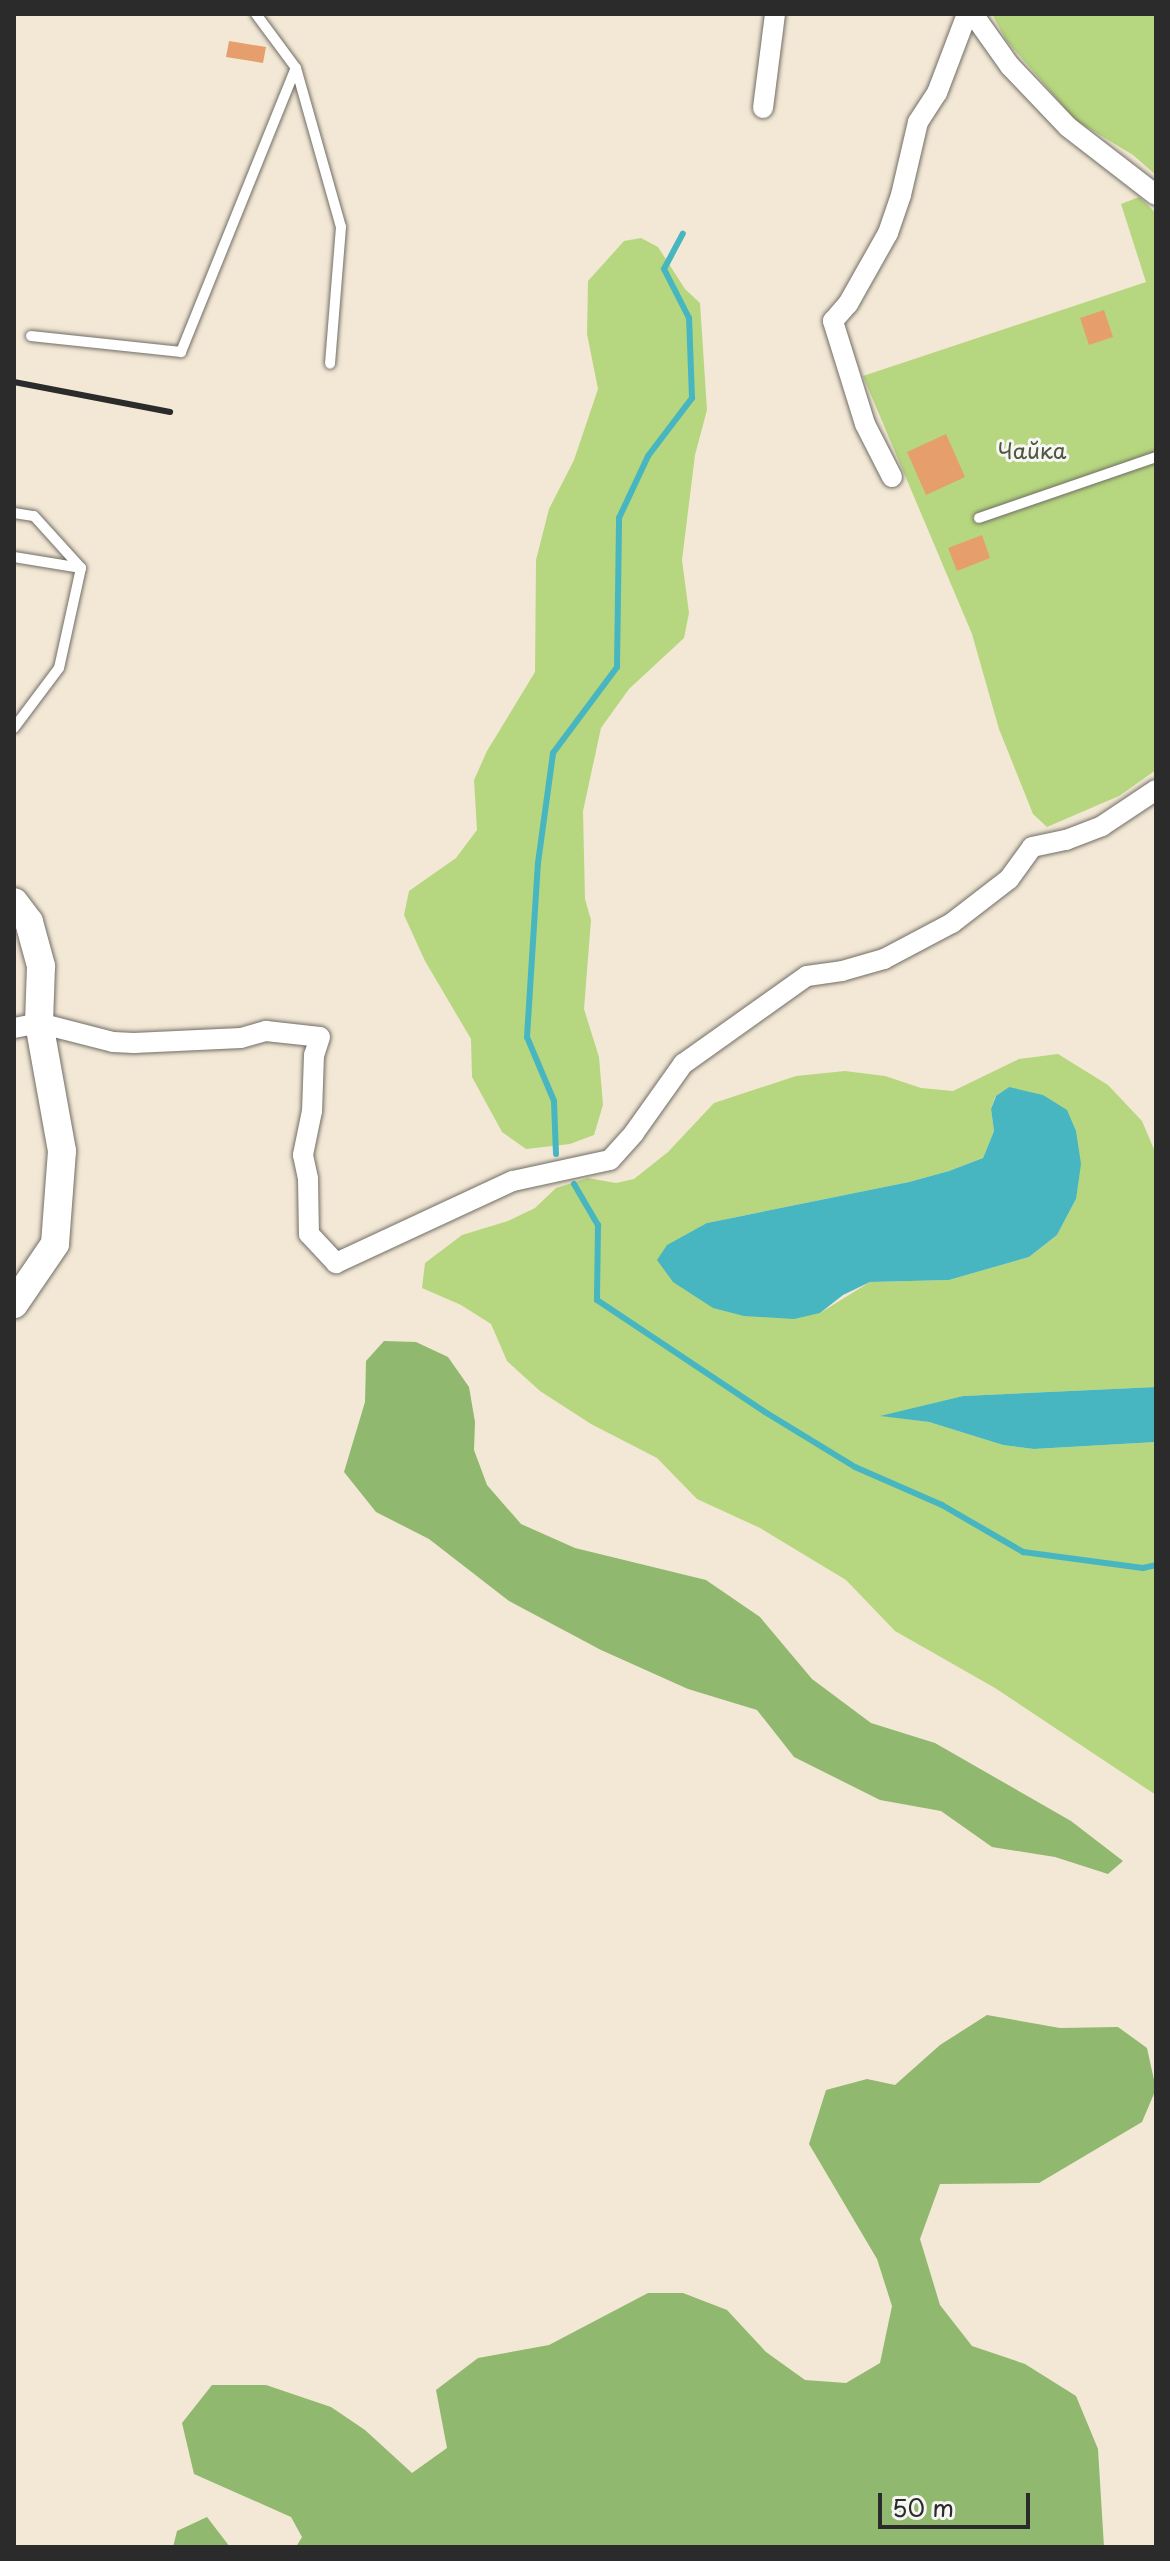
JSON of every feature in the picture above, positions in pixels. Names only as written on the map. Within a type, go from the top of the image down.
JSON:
[{"type":"street","points":[[763,108],[775,14]]},
{"type":"street","points":[[892,477],[865,424],[833,321],[848,304],[888,233],[918,122],[937,93],[970,14],[1010,66],[1068,127],[1156,195]]},
{"type":"street","points":[[27,1025],[113,1042],[241,1038],[266,1031],[320,1037],[314,1055],[314,1087],[303,1155],[308,1179],[309,1234],[336,1263],[513,1181],[610,1160],[634,1133],[683,1064],[807,976],[842,971],[884,959],[952,923],[1009,879],[1032,847],[1066,840],[1102,826],[1156,790]]},
{"type":"street","points":[[14,902],[29,922],[41,966],[27,1025],[62,1151],[55,1244],[14,1304]]},
{"type":"lane","points":[[256,14],[296,68],[341,227],[330,364]]},
{"type":"lane","points":[[31,336],[181,352],[296,68]]},
{"type":"lane","points":[[979,518],[1156,457]]},
{"type":"lane","points":[[14,513],[34,516],[81,568]]},
{"type":"lane","points":[[14,557],[81,568]]},
{"type":"lane","points":[[14,728],[59,668],[81,568]]},
{"type":"green space","points":[[992,14],[1156,14],[1156,175],[1133,155],[1075,120],[1006,40]]},
{"type":"green space","name":"Чайка","points":[[1139,197],[1156,213],[1156,770],[1119,796],[1047,827],[1033,814],[999,729],[972,634],[863,376],[1146,282],[1121,204]]},
{"type":"green space","points":[[641,238],[658,247],[685,289],[700,303],[707,410],[695,455],[682,560],[689,613],[684,638],[629,689],[601,728],[583,811],[585,899],[591,920],[584,1009],[599,1057],[603,1105],[594,1135],[570,1144],[526,1149],[502,1132],[472,1077],[471,1039],[425,961],[404,915],[409,891],[456,858],[477,830],[474,780],[487,751],[535,672],[536,560],[549,509],[574,460],[598,389],[587,334],[588,281],[624,241]]},
{"type":"green space","points":[[1058,1054],[1108,1085],[1142,1121],[1156,1154],[1156,1387],[963,1396],[883,1416],[929,1422],[1003,1445],[1034,1449],[1156,1442],[1156,1795],[995,1688],[895,1631],[846,1580],[760,1528],[697,1499],[657,1458],[591,1424],[540,1391],[507,1361],[491,1324],[461,1305],[422,1288],[425,1263],[462,1235],[508,1221],[535,1208],[556,1188],[588,1178],[616,1183],[634,1179],[668,1152],[714,1103],[796,1076],[845,1071],[885,1076],[921,1088],[953,1091],[1019,1059]],"holes":[[[1009,1087],[1076,1199],[1057,1235],[1029,1257],[949,1280],[870,1282],[820,1313],[707,1223],[909,1182],[983,1158],[994,1131],[991,1109],[995,1097]]]},
{"type":"green space","points":[[384,1341],[416,1342],[448,1357],[469,1387],[475,1422],[474,1450],[487,1485],[521,1524],[575,1548],[706,1580],[760,1617],[812,1679],[871,1723],[935,1743],[1071,1821],[1123,1861],[1108,1874],[1055,1857],[992,1847],[941,1811],[880,1800],[794,1757],[757,1710],[688,1689],[601,1650],[509,1601],[429,1539],[376,1512],[344,1472],[365,1402],[366,1361]]},
{"type":"green space","points":[[987,2015],[1060,2028],[1118,2027],[1147,2048],[1156,2089],[1142,2122],[1039,2183],[940,2184],[920,2239],[940,2305],[972,2346],[1025,2364],[1076,2396],[1098,2449],[1104,2547],[296,2547],[302,2537],[291,2517],[194,2474],[182,2423],[212,2385],[266,2385],[331,2407],[365,2430],[412,2473],[447,2448],[436,2390],[478,2358],[549,2345],[648,2293],[683,2293],[727,2310],[766,2352],[805,2380],[846,2383],[880,2363],[892,2306],[877,2259],[809,2144],[826,2090],[867,2079],[895,2085],[940,2045]]},
{"type":"green space","points":[[207,2517],[230,2547],[173,2547],[177,2531]]},
{"type":"water","points":[[1009,1087],[1043,1095],[1067,1110],[1076,1131],[1081,1164],[1076,1199],[1057,1235],[1029,1257],[949,1280],[870,1282],[843,1295],[820,1313],[794,1319],[744,1316],[713,1308],[673,1282],[657,1260],[667,1245],[707,1223],[909,1182],[983,1158],[994,1131],[991,1109],[996,1096]]},
{"type":"water","points":[[1156,1387],[1156,1442],[1034,1449],[1003,1445],[929,1422],[880,1416],[963,1396]]},
{"type":"building","points":[[229,41],[266,47],[263,63],[226,57]]},
{"type":"building","points":[[1104,310],[1113,337],[1089,345],[1080,318]]},
{"type":"building","points":[[946,434],[965,477],[926,495],[907,452]]},
{"type":"building","points":[[982,535],[990,558],[957,571],[948,548]]},
{"type":"waterway","points":[[556,1154],[554,1101],[527,1037],[538,863],[553,753],[617,667],[619,518],[648,456],[692,398],[689,318],[664,269],[683,234]]},
{"type":"waterway","points":[[574,1184],[598,1225],[597,1300],[765,1412],[855,1467],[942,1505],[1023,1552],[1143,1568],[1156,1565]]},
{"type":"railway","points":[[14,382],[170,412]]}]
